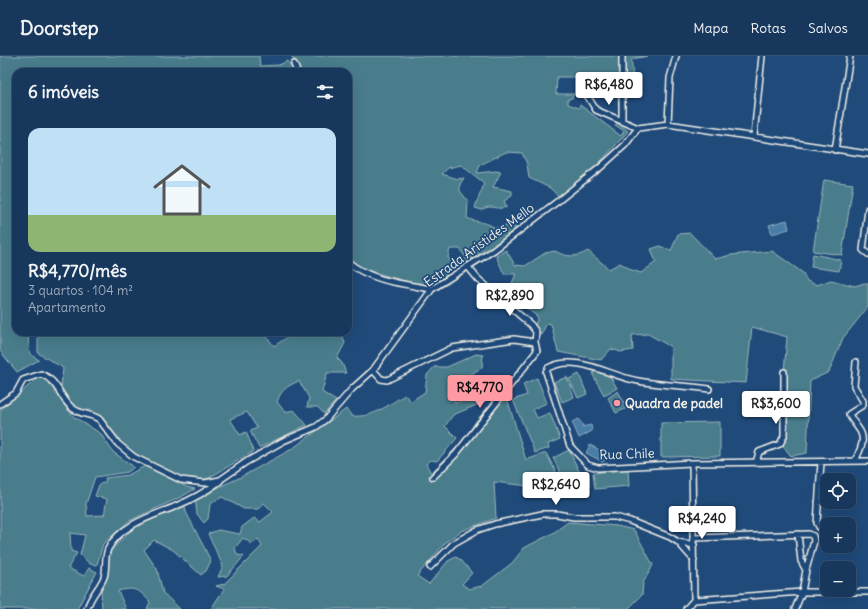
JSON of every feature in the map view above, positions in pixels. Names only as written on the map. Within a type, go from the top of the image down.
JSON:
[{"type":"street","points":[[622,56],[622,121]]},
{"type":"street","points":[[668,124],[670,78],[676,56]]},
{"type":"street","points":[[754,136],[762,56]]},
{"type":"street","points":[[835,150],[850,56]]},
{"type":"street","points":[[294,64],[296,68]]},
{"type":"street","points":[[580,84],[596,110],[638,128],[668,124],[868,154]]},
{"type":"street","name":"Estrada Aristides Mello","points":[[0,404],[16,393],[23,380],[41,374],[48,376],[76,412],[94,416],[99,419],[118,444],[131,455],[181,480],[205,483],[220,480],[246,462],[283,441],[316,427],[326,419],[352,389],[373,370],[432,289],[468,267],[558,201],[602,166],[625,145],[638,128]]},
{"type":"street","points":[[868,209],[863,250],[868,254]]},
{"type":"street","points":[[352,266],[357,270]]},
{"type":"street","points":[[433,477],[456,454],[537,351],[535,342],[536,332],[531,325],[478,279],[468,267]]},
{"type":"street","points":[[352,268],[395,283],[432,289]]},
{"type":"street","points":[[373,370],[381,380],[387,380],[452,348],[514,339],[535,342]]},
{"type":"street","points":[[855,461],[864,438],[849,414],[863,405],[863,401],[854,386],[856,362]]},
{"type":"street","name":"Rua Chile","points":[[708,389],[636,380],[583,365],[562,363],[548,368],[546,372],[570,446],[588,465],[598,468],[692,463],[868,461]]},
{"type":"street","points":[[756,463],[759,452],[780,444],[784,436],[784,372]]},
{"type":"street","points":[[820,526],[817,523],[821,462]]},
{"type":"street","points":[[686,609],[694,600],[692,463]]},
{"type":"street","points":[[87,609],[90,599],[103,579],[107,554],[113,542],[130,527],[141,520],[207,491],[220,480]]},
{"type":"street","points":[[430,567],[454,543],[477,530],[495,524],[542,514],[557,514],[574,517],[615,517],[630,521],[670,537],[678,542],[694,560]]},
{"type":"street","points":[[694,538],[798,534],[809,534],[813,536],[814,541],[802,592],[795,609]]},
{"type":"street","points":[[798,534],[801,561],[806,570]]},
{"type":"street","points":[[678,542],[694,544]]},
{"type":"street","points":[[694,600],[802,592],[868,592]]},
{"type":"shaded area","points":[[0,56],[259,56],[260,66],[279,65],[287,61],[292,68],[12,68],[12,336],[29,336],[30,354],[39,360],[17,372],[0,351]]},
{"type":"shaded area","points":[[291,56],[648,56],[632,59],[633,78],[631,87],[626,95],[622,77],[557,77],[556,94],[574,94],[572,98],[568,99],[568,104],[579,108],[580,105],[621,136],[624,131],[615,125],[617,123],[628,131],[596,166],[559,197],[550,188],[529,178],[527,164],[522,153],[506,152],[480,165],[477,173],[496,171],[501,172],[493,187],[512,191],[512,196],[504,201],[507,207],[488,207],[482,210],[475,208],[484,183],[461,165],[448,168],[442,174],[458,179],[464,178],[460,184],[460,191],[468,201],[467,218],[488,224],[495,228],[511,225],[518,229],[465,263],[466,258],[460,249],[450,249],[448,257],[452,263],[444,267],[448,277],[431,287],[411,283],[360,268],[352,261],[352,68],[299,68]]},
{"type":"shaded area","points":[[824,180],[853,184],[842,255],[813,251]]},
{"type":"shaded area","points":[[787,220],[789,229],[772,234],[769,225]]},
{"type":"shaded area","points":[[690,233],[715,259],[731,255],[772,251],[803,273],[807,281],[817,285],[831,280],[855,286],[864,283],[868,284],[868,307],[843,338],[829,372],[810,381],[807,453],[791,456],[783,446],[788,425],[784,372],[787,337],[752,327],[746,383],[671,379],[671,347],[648,334],[632,335],[633,350],[621,352],[611,349],[601,360],[558,352],[551,324],[547,323],[541,335],[534,328],[538,317],[514,299],[503,299],[499,293],[512,283],[516,274],[504,274],[496,256],[506,250],[515,265],[525,266],[545,253],[555,251],[563,255],[575,256],[588,251],[609,269],[620,263],[641,273],[656,262],[651,249],[660,246],[671,251],[678,234]]},
{"type":"shaded area","points":[[813,254],[841,260],[839,271],[811,267]]},
{"type":"shaded area","points":[[39,336],[266,336],[274,346],[289,336],[342,336],[345,343],[337,358],[342,363],[346,373],[327,373],[322,392],[336,401],[324,414],[318,407],[307,407],[309,398],[299,381],[285,389],[280,394],[277,402],[285,412],[294,410],[307,425],[259,448],[250,431],[257,428],[247,412],[230,419],[240,435],[246,432],[254,451],[209,478],[190,482],[149,463],[120,443],[109,426],[91,410],[77,411],[73,408],[61,387],[63,368],[38,353]]},
{"type":"shaded area","points":[[476,354],[483,355],[482,367],[467,377],[454,394],[455,403],[473,397],[486,401],[453,415],[445,426],[457,438],[437,461],[431,460],[426,464],[431,473],[465,439],[476,421],[491,404],[507,398],[526,460],[546,453],[562,483],[577,477],[589,477],[589,493],[494,482],[496,518],[461,531],[446,542],[417,576],[429,584],[448,561],[456,557],[461,560],[472,573],[462,584],[469,589],[482,586],[512,563],[524,548],[553,533],[568,522],[617,526],[634,530],[653,565],[643,583],[642,595],[628,609],[211,609],[224,589],[216,586],[224,584],[262,546],[258,539],[252,544],[243,538],[235,548],[237,555],[244,556],[227,576],[218,577],[223,566],[208,534],[218,530],[240,534],[242,527],[254,518],[260,522],[273,512],[264,503],[258,509],[244,509],[222,497],[210,504],[208,519],[204,523],[197,514],[195,498],[241,477],[292,449],[346,409],[352,416],[360,416],[374,413],[405,395],[411,401],[425,392],[427,375],[434,367],[447,367]]},
{"type":"shaded area","points":[[594,371],[607,371],[617,388],[604,395],[593,375]]},
{"type":"shaded area","points":[[579,374],[587,394],[578,398],[569,379]]},
{"type":"shaded area","points":[[39,377],[47,380],[55,389],[74,417],[100,433],[113,452],[134,467],[128,472],[95,477],[86,504],[87,516],[104,515],[107,499],[95,496],[99,485],[106,481],[105,478],[128,475],[145,466],[187,487],[195,489],[129,521],[103,544],[97,565],[90,564],[80,555],[85,535],[70,533],[71,551],[77,553],[68,568],[84,576],[89,568],[97,572],[77,609],[0,609],[0,410]]},
{"type":"shaded area","points":[[567,377],[574,397],[562,402],[554,382]]},
{"type":"shaded area","points":[[537,378],[547,403],[533,409],[537,418],[550,413],[560,439],[548,444],[549,448],[535,453],[513,400],[527,395],[523,384]]},
{"type":"shaded area","name":"Quadra de padel","points":[[618,391],[627,408],[616,413],[608,398]]},
{"type":"shaded area","points":[[578,419],[583,425],[582,427],[591,425],[592,431],[579,438],[572,422]]},
{"type":"shaded area","points":[[720,422],[720,456],[661,457],[661,423]]},
{"type":"shaded area","points":[[590,445],[607,454],[603,462],[586,453]]},
{"type":"shaded area","points":[[569,450],[580,473],[564,480],[553,458]]},
{"type":"shaded area","points":[[628,469],[629,486],[595,489],[593,473]]},
{"type":"shaded area","points":[[184,502],[186,512],[211,561],[206,571],[201,575],[173,550],[154,540],[144,550],[157,569],[163,593],[180,609],[147,609],[150,602],[136,590],[128,589],[118,591],[126,609],[102,609],[101,589],[111,550],[135,527]]},
{"type":"place","name":"Quadra de padel","points":[[617,403]]}]
